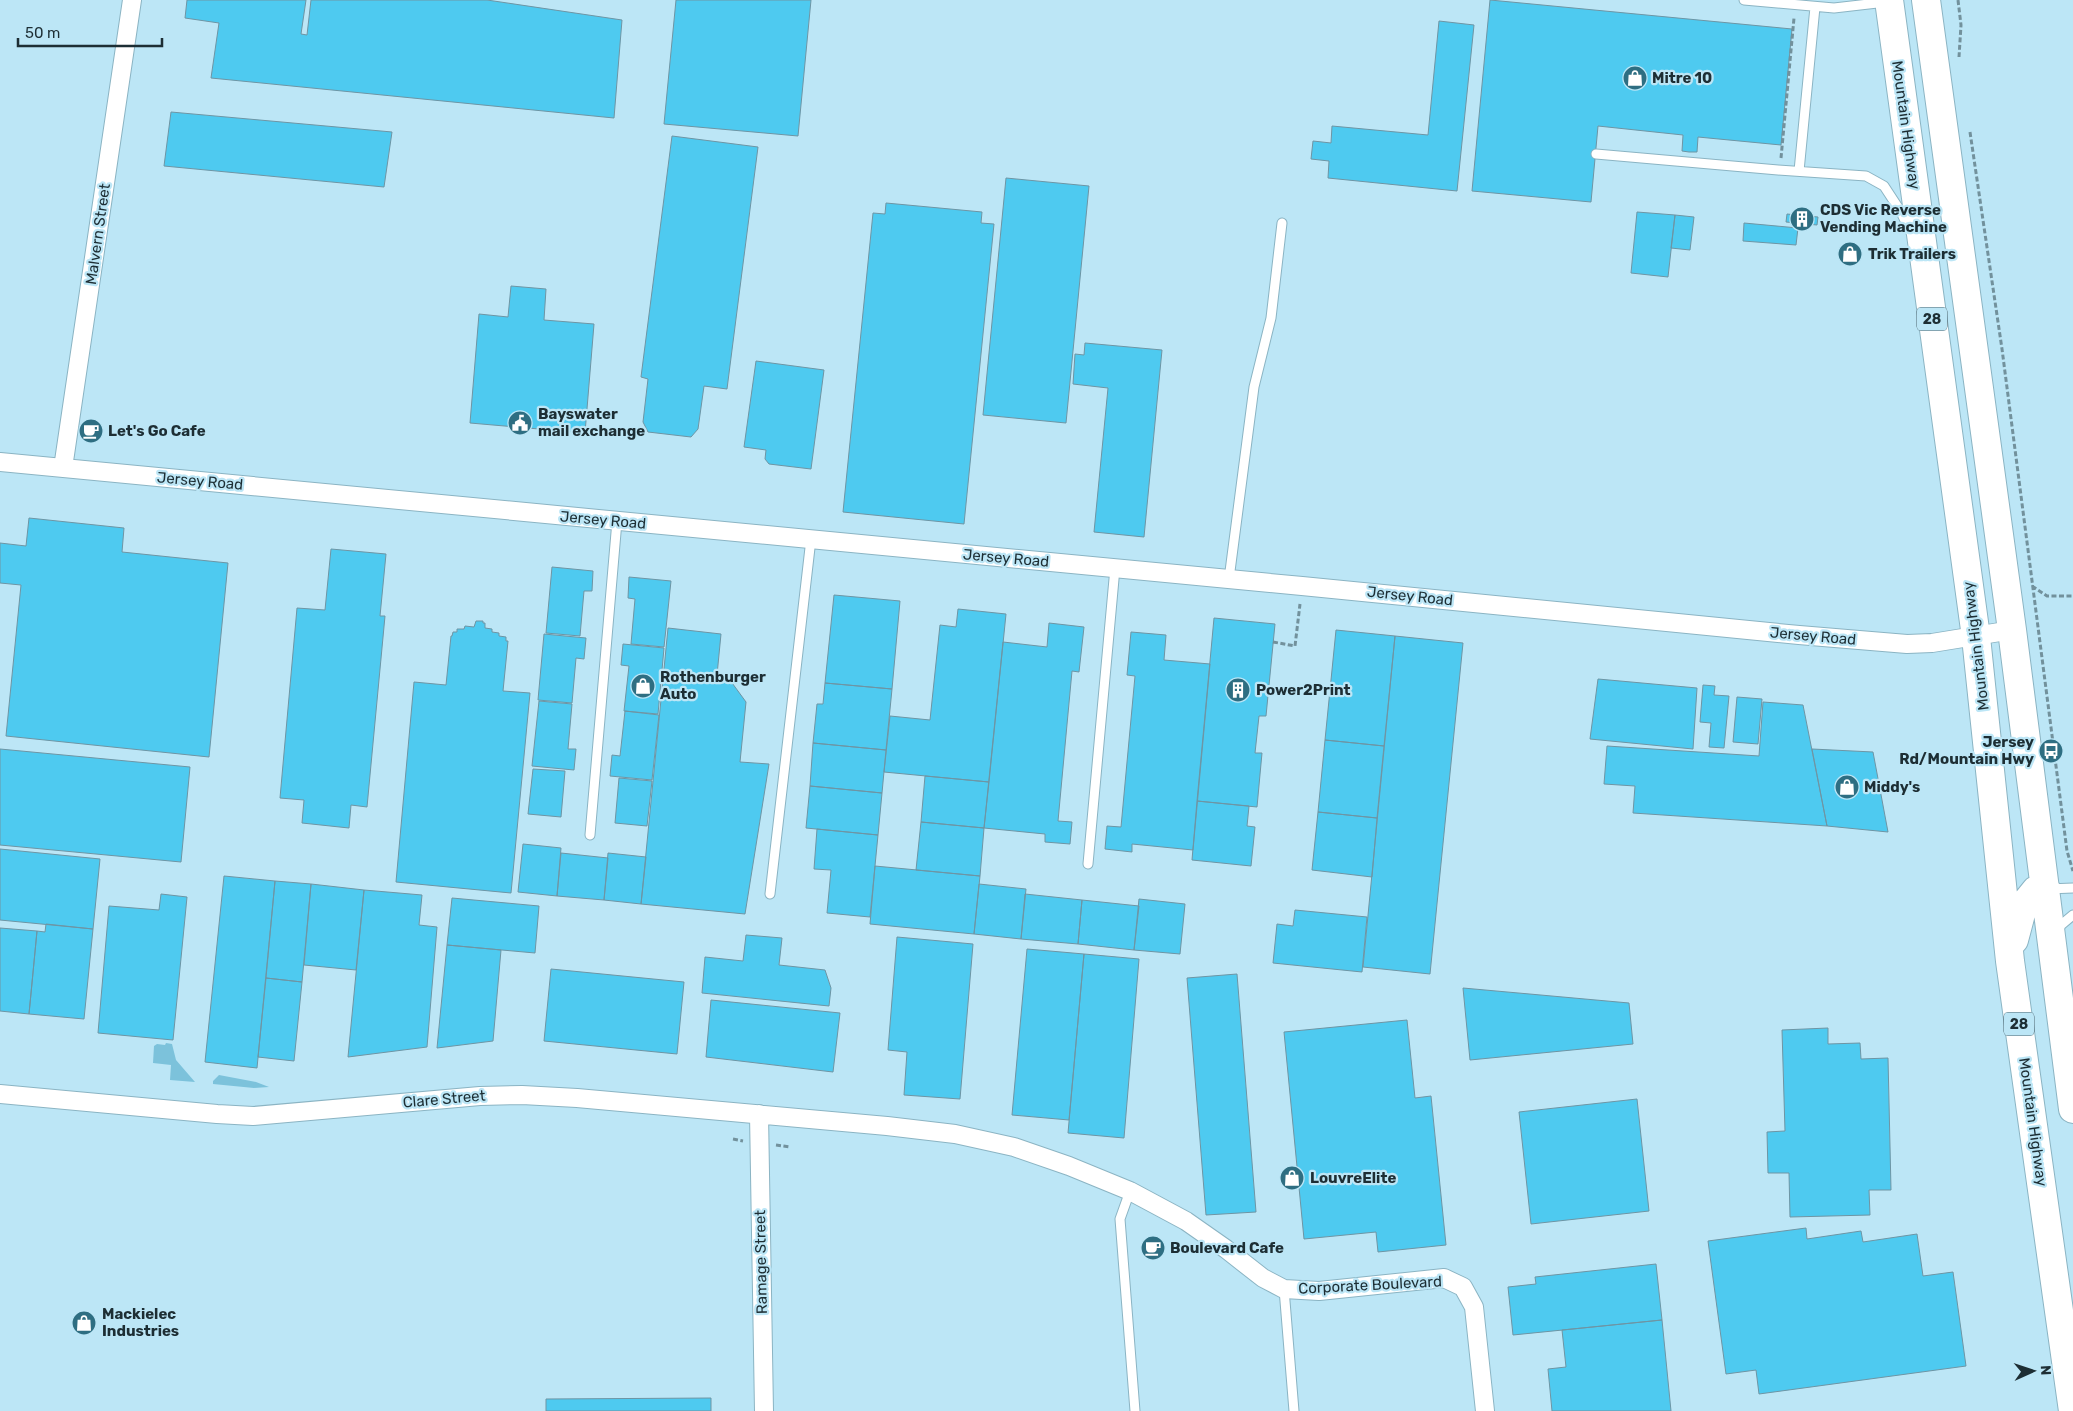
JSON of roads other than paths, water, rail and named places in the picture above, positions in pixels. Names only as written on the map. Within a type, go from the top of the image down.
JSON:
[{"type":"main road","name":"28","points":[[1926,0],[2012,630],[2073,1109]]},
{"type":"main road","name":"Mountain Highway","points":[[1893,1],[1924,260],[1976,637],[2010,961],[2072,1411]]},
{"type":"main road","points":[[2010,961],[2017,923],[2023,906],[2036,890],[2046,889]]},
{"type":"street","name":"Malvern Street","points":[[63,468],[132,0]]},
{"type":"street","name":"Jersey Road","points":[[0,462],[1908,644],[1932,643],[2012,630]]},
{"type":"street","name":"Clare Street","points":[[0,1094],[253,1116],[480,1096],[522,1095],[577,1098],[887,1126]]},
{"type":"street","name":"Ramage Street","points":[[758,1114],[764,1411]]},
{"type":"street","name":"Corporate Boulevard","points":[[887,1126],[955,1134],[1014,1147],[1069,1166],[1130,1191],[1186,1221],[1226,1249],[1262,1278],[1284,1289],[1319,1291],[1444,1278],[1464,1287],[1474,1307],[1485,1411]]},
{"type":"lane","points":[[1744,0],[1843,8],[1893,1]]},
{"type":"lane","points":[[1799,172],[1815,6]]},
{"type":"lane","points":[[1600,154],[1799,172],[1866,176],[1884,186],[1901,212],[1924,260]]},
{"type":"lane","points":[[1229,579],[1254,387],[1271,318],[1282,223]]},
{"type":"lane","points":[[590,835],[617,521]]},
{"type":"lane","points":[[770,894],[811,539]]},
{"type":"lane","points":[[1088,864],[1115,568]]},
{"type":"lane","points":[[2046,889],[2073,888]]},
{"type":"lane","points":[[2052,940],[2062,925],[2073,915]]},
{"type":"lane","points":[[1130,1191],[1120,1219],[1135,1411]]},
{"type":"lane","points":[[1284,1289],[1294,1411]]},
{"type":"place","name":"Mitre 10","points":[[1635,78]]},
{"type":"place","name":"CDS Vic Reverse Vending Machine","points":[[1802,219]]},
{"type":"place","name":"Trik Trailers","points":[[1850,254]]},
{"type":"place","name":"Bayswater mail exchange","points":[[520,423]]},
{"type":"place","name":"Let's Go Cafe","points":[[91,431]]},
{"type":"place","name":"Rothenburger Auto","points":[[643,686]]},
{"type":"place","name":"Power2Print","points":[[1238,690]]},
{"type":"place","name":"Jersey Rd/Mountain Hwy","points":[[2051,751]]},
{"type":"place","name":"Middy's","points":[[1847,787]]},
{"type":"place","name":"LouvreElite","points":[[1292,1178]]},
{"type":"place","name":"Boulevard Cafe","points":[[1153,1248]]},
{"type":"place","name":"Mackielec Industries","points":[[84,1323]]}]
